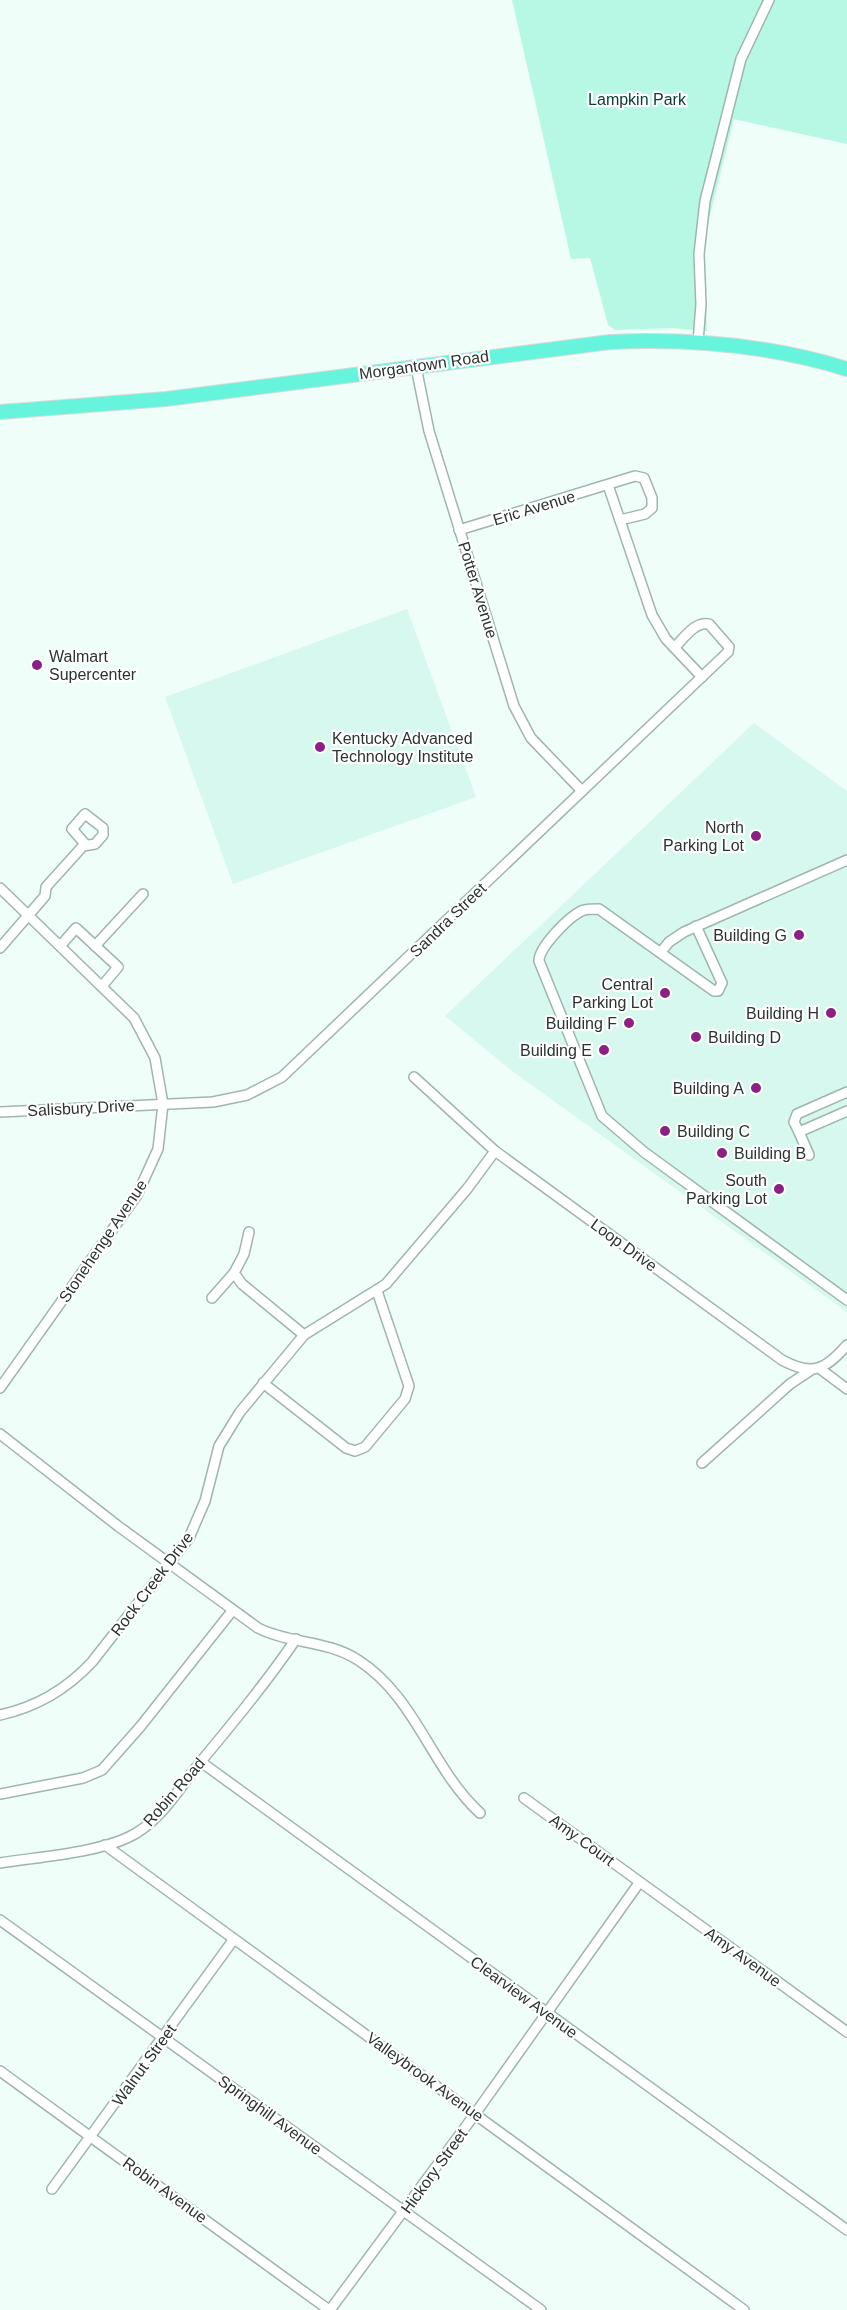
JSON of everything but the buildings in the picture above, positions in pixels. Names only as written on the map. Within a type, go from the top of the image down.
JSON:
[{"type":"main road","name":"Morgantown Road","points":[[0,412],[166,399],[610,342],[698,342],[769,350],[847,369]]},
{"type":"street","points":[[698,342],[701,304],[699,254],[705,201],[741,59],[769,0]]},
{"type":"street","name":"Potter Avenue","points":[[416,367],[429,430],[519,718],[531,738],[582,791]]},
{"type":"street","name":"Eric Avenue","points":[[459,531],[635,476],[644,478],[648,482],[653,503],[649,511],[620,520]]},
{"type":"street","points":[[608,485],[652,615],[675,647],[702,676]]},
{"type":"street","name":"Sandra Street","points":[[163,1104],[203,1103],[235,1098],[259,1090],[282,1077],[728,652],[728,643],[710,624],[705,623],[695,627],[675,647]]},
{"type":"street","points":[[0,948],[45,896],[46,887],[86,845]]},
{"type":"street","points":[[661,952],[675,937],[696,926],[847,860]]},
{"type":"street","name":"Stonehenge Avenue","points":[[0,888],[128,1010],[146,1038],[158,1069],[163,1104],[158,1149],[137,1196],[0,1388]]},
{"type":"street","points":[[95,946],[143,894]]},
{"type":"street","points":[[696,926],[722,983],[718,991],[714,991],[605,912],[592,909],[575,915],[539,954],[541,968],[602,1116],[644,1152],[847,1300]]},
{"type":"street","points":[[61,945],[76,928],[118,967],[103,985]]},
{"type":"street","name":"Loop Drive","points":[[414,1077],[495,1151],[782,1360],[797,1368],[815,1369],[847,1389]]},
{"type":"street","points":[[809,1155],[794,1122],[797,1114],[847,1092]]},
{"type":"street","name":"Salisbury Drive","points":[[0,1112],[163,1104]]},
{"type":"street","points":[[799,1132],[847,1111]]},
{"type":"street","name":"Rock Creek Drive","points":[[0,1714],[49,1698],[76,1679],[170,1565],[198,1521],[219,1446],[230,1426],[263,1383],[304,1335],[377,1291],[445,1216],[495,1151]]},
{"type":"street","points":[[212,1298],[234,1273],[244,1254],[249,1232]]},
{"type":"street","points":[[234,1273],[242,1284],[304,1335]]},
{"type":"street","points":[[263,1383],[346,1448],[355,1451],[364,1447],[405,1399],[409,1386],[377,1291]]},
{"type":"street","points":[[702,1463],[790,1384],[832,1362],[847,1345]]},
{"type":"street","points":[[0,1434],[232,1611],[266,1632],[322,1645],[350,1656],[387,1684],[416,1721],[449,1779],[480,1813]]},
{"type":"street","points":[[0,1794],[83,1778],[102,1770],[140,1727],[232,1611]]},
{"type":"street","name":"Robin Road","points":[[0,1863],[105,1845],[128,1838],[151,1822],[296,1640]]},
{"type":"street","name":"Clearview Avenue","points":[[201,1762],[847,2230]]},
{"type":"street","name":"Amy Court","points":[[524,1798],[639,1883]]},
{"type":"street","name":"Valleybrook Avenue","points":[[105,1845],[744,2310]]},
{"type":"street","name":"Hickory Street","points":[[330,2310],[475,2114],[639,1883]]},
{"type":"street","name":"Amy Avenue","points":[[639,1883],[847,2032]]},
{"type":"street","name":"Springhill Avenue","points":[[0,1920],[541,2310]]},
{"type":"street","name":"Walnut Street","points":[[52,2189],[234,1939]]},
{"type":"street","name":"Robin Avenue","points":[[0,2071],[330,2310]]},
{"type":"shaded area","name":"Kentucky Advanced Technology Institute","points":[[407,609],[476,797],[233,884],[165,697]]},
{"type":"shaded area","points":[[754,723],[847,791],[847,1312],[512,1071],[445,1016]]},
{"type":"green space","name":"Lampkin Park","points":[[512,0],[847,0],[847,144],[734,119],[704,239],[707,331],[672,328],[615,330],[608,325],[590,258],[571,259]]},
{"type":"place","name":"Walmart Supercenter","points":[[37,665]]},
{"type":"place","name":"Kentucky Advanced Technology Institute","points":[[320,747]]},
{"type":"place","name":"North Parking Lot","points":[[756,836]]},
{"type":"place","name":"Building G","points":[[799,935]]},
{"type":"place","name":"Central Parking Lot","points":[[665,993]]},
{"type":"place","name":"Building H","points":[[831,1013]]},
{"type":"place","name":"Building F","points":[[629,1023]]},
{"type":"place","name":"Building D","points":[[696,1037]]},
{"type":"place","name":"Building E","points":[[604,1050]]},
{"type":"place","name":"Building A","points":[[756,1088]]},
{"type":"place","name":"Building C","points":[[665,1131]]},
{"type":"place","name":"Building B","points":[[722,1153]]},
{"type":"place","name":"South Parking Lot","points":[[779,1189]]}]
